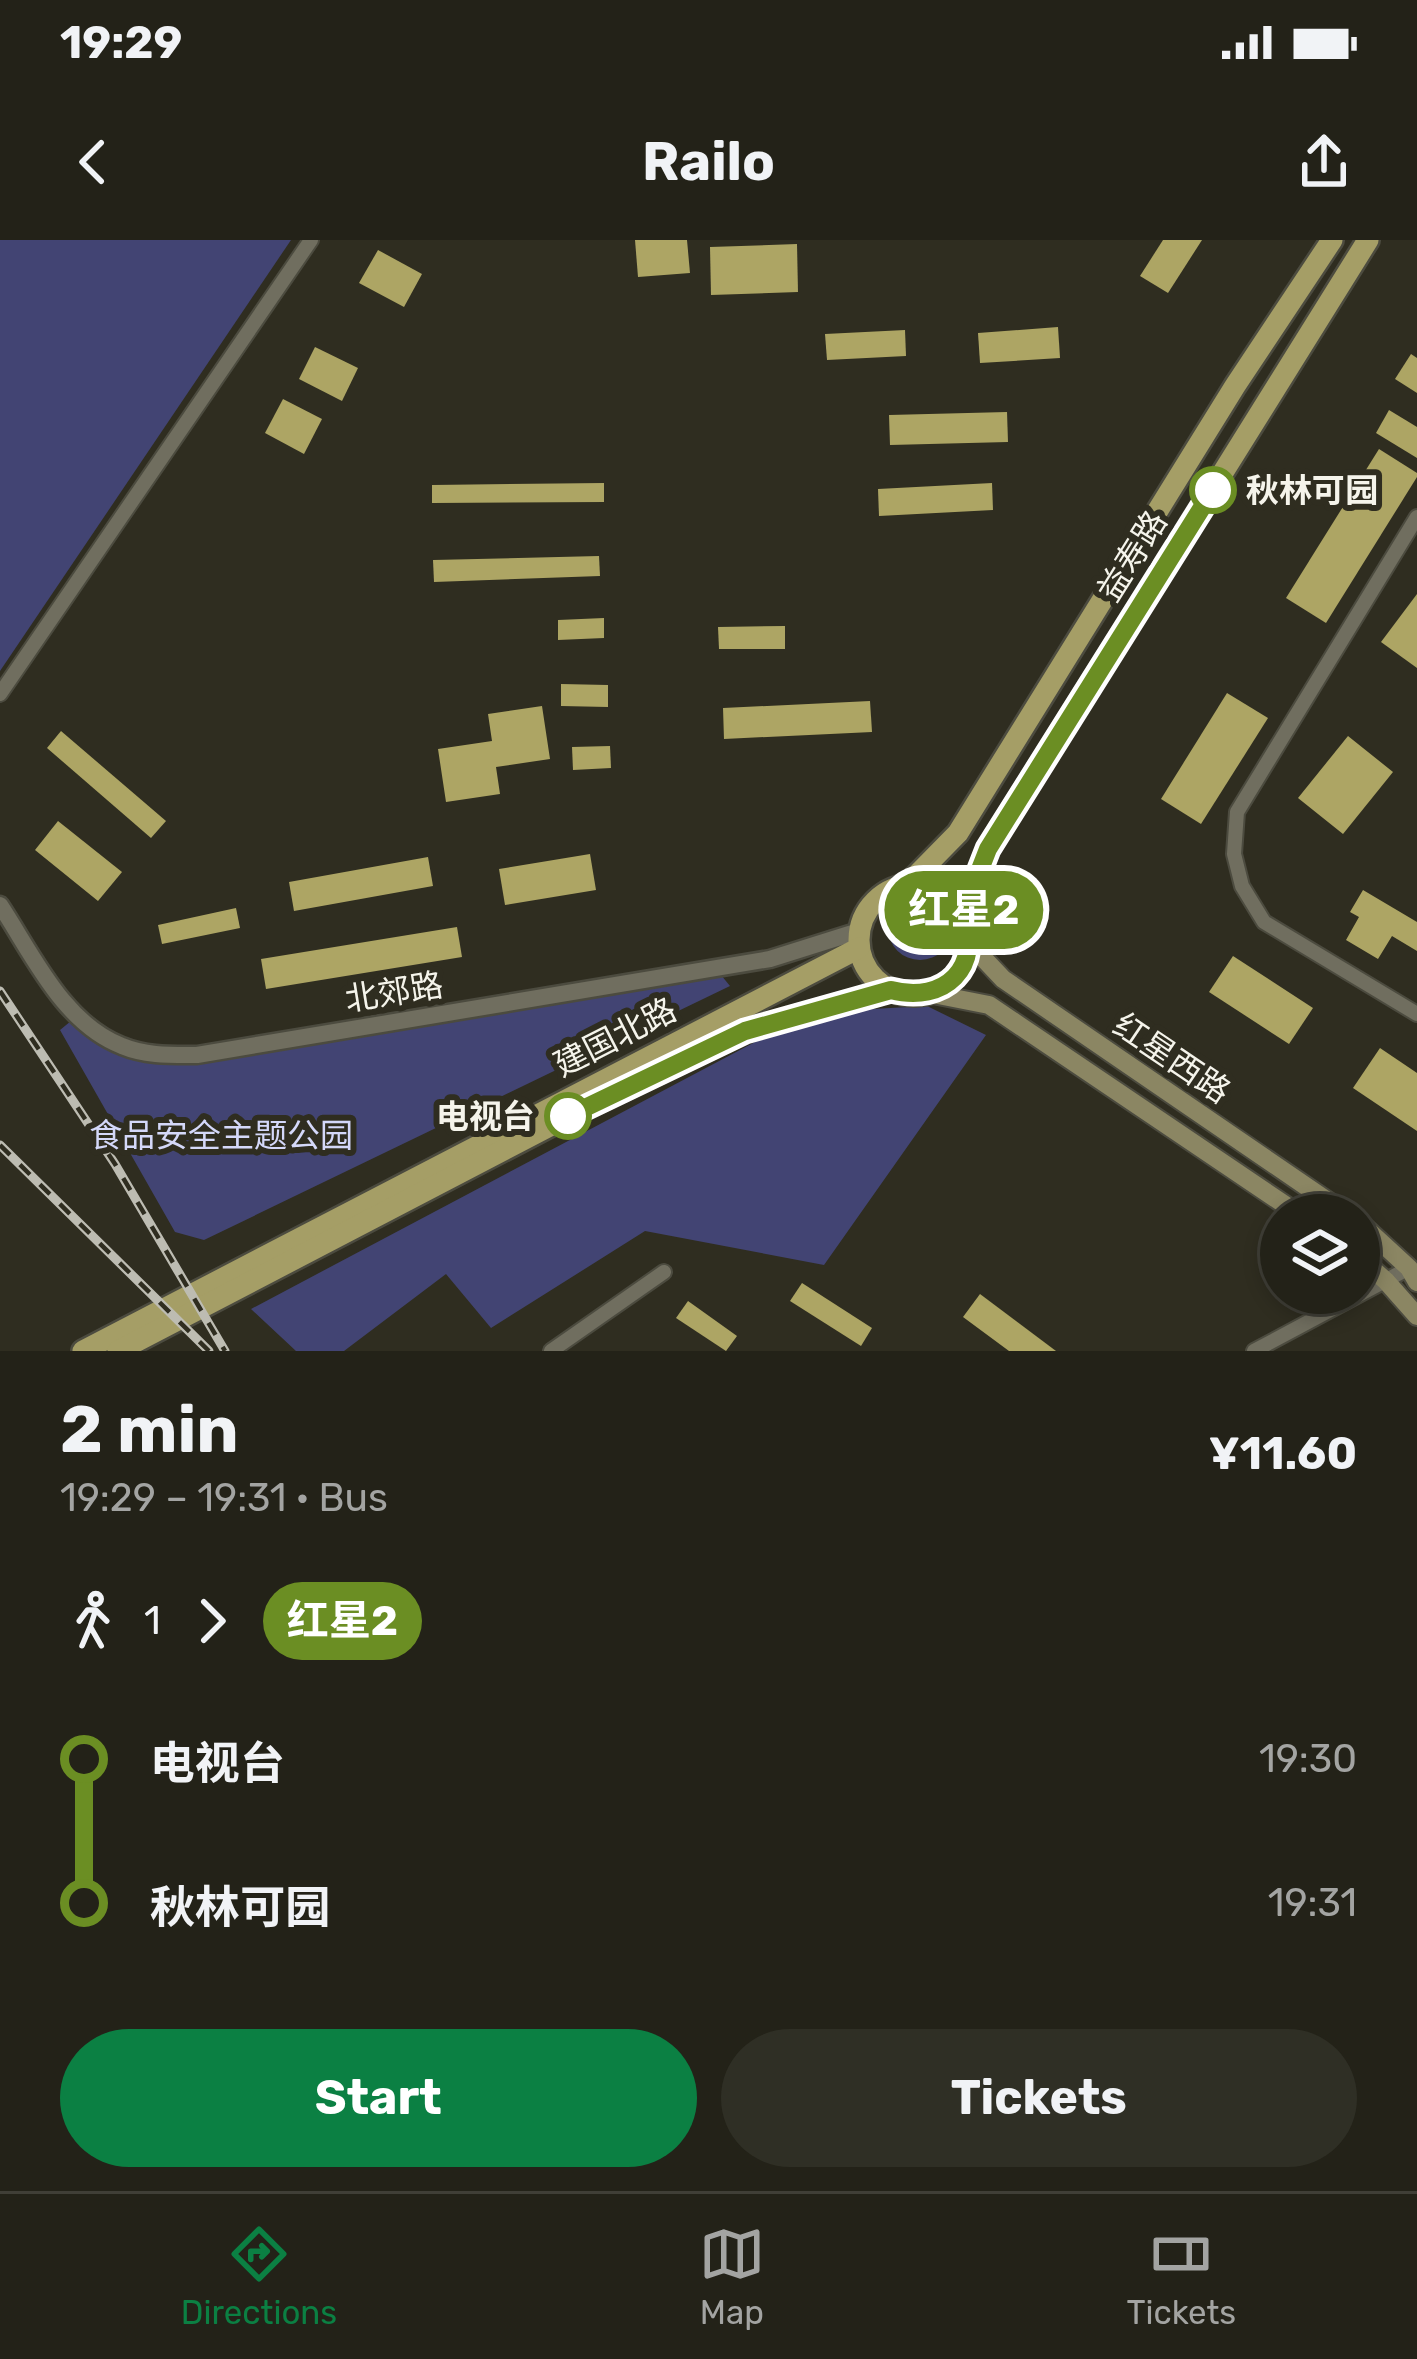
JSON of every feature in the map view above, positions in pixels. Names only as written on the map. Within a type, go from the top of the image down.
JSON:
[{"type":"main road","name":"益寿路","points":[[907,885],[958,833],[1235,386],[1332,240]]},
{"type":"main road","name":"益寿路","points":[[963,913],[988,849],[1368,240]]},
{"type":"main road","points":[[924,885],[939,890],[963,913],[968,928],[966,959],[945,986],[909,995],[876,980],[865,965],[859,939],[865,914],[890,890],[924,885]]},
{"type":"main road","name":"建国北路","points":[[83,1351],[859,939]]},
{"type":"main road","name":"红星西路","points":[[969,944],[1003,979],[1317,1194]]},
{"type":"main road","name":"建国北路","points":[[118,1351],[547,1127],[745,1031],[891,990]]},
{"type":"main road","points":[[928,993],[989,1005],[1269,1194]]},
{"type":"main road","points":[[1380,1241],[1414,1271]]},
{"type":"main road","points":[[1380,1276],[1417,1316]]},
{"type":"street","points":[[0,694],[311,240]]},
{"type":"street","points":[[1417,517],[1237,812],[1234,854],[1241,886],[1264,922],[1417,1013]]},
{"type":"street","name":"北郊路","points":[[0,905],[61,998],[92,1030],[122,1046],[154,1054],[197,1054],[770,959],[859,939]]},
{"type":"street","points":[[1254,1351],[1414,1271]]},
{"type":"street","points":[[551,1351],[664,1272]]},
{"type":"green space","points":[[0,240],[291,240],[0,671]]},
{"type":"green space","points":[[920,896],[942,906],[952,928],[942,950],[920,960],[898,950],[888,928],[898,906]]},
{"type":"green space","name":"食品安全主题公园","points":[[721,975],[730,986],[204,1240],[175,1232],[60,1030],[71,1021],[137,1059]]},
{"type":"green space","points":[[927,1006],[986,1035],[824,1265],[645,1231],[491,1328],[446,1274],[344,1351],[296,1351],[251,1309],[785,1026],[854,1010]]},
{"type":"building","points":[[635,240],[687,240],[690,273],[638,277]]},
{"type":"building","points":[[1163,240],[1202,240],[1168,293],[1140,276]]},
{"type":"building","points":[[797,244],[798,292],[711,295],[710,247]]},
{"type":"building","points":[[378,250],[422,274],[404,307],[359,283]]},
{"type":"building","points":[[1058,327],[1060,358],[980,363],[978,333]]},
{"type":"building","points":[[905,330],[906,356],[827,360],[825,334]]},
{"type":"building","points":[[315,347],[358,368],[342,401],[299,379]]},
{"type":"building","points":[[1411,354],[1417,358],[1417,393],[1395,379]]},
{"type":"building","points":[[283,399],[322,419],[304,454],[265,433]]},
{"type":"building","points":[[1389,410],[1417,427],[1417,458],[1376,433]]},
{"type":"building","points":[[1007,412],[1008,442],[890,445],[889,415]]},
{"type":"building","points":[[1379,449],[1417,477],[1326,623],[1286,598]]},
{"type":"building","points":[[604,483],[604,502],[432,503],[432,485]]},
{"type":"building","points":[[992,483],[993,510],[879,516],[878,489]]},
{"type":"building","points":[[599,556],[600,576],[434,582],[433,560]]},
{"type":"building","points":[[1417,594],[1417,668],[1381,642]]},
{"type":"building","points":[[604,618],[604,638],[558,640],[558,620]]},
{"type":"building","points":[[785,626],[785,649],[719,649],[718,627]]},
{"type":"building","points":[[561,684],[608,685],[608,707],[561,706]]},
{"type":"building","points":[[1227,693],[1268,718],[1201,824],[1161,799]]},
{"type":"building","points":[[870,701],[872,732],[724,739],[723,708]]},
{"type":"building","points":[[542,706],[550,759],[496,767],[500,794],[446,802],[438,749],[492,741],[488,714]]},
{"type":"building","points":[[61,731],[166,821],[151,838],[47,748]]},
{"type":"building","points":[[1348,736],[1393,772],[1343,834],[1298,798]]},
{"type":"building","points":[[610,746],[611,768],[573,770],[572,747]]},
{"type":"building","points":[[58,821],[122,872],[98,901],[35,850]]},
{"type":"building","points":[[590,854],[596,890],[505,905],[499,869]]},
{"type":"building","points":[[428,857],[433,886],[294,911],[289,882]]},
{"type":"building","points":[[1363,890],[1417,922],[1417,951],[1392,936],[1378,959],[1346,940],[1359,917],[1350,912]]},
{"type":"building","points":[[236,908],[240,928],[162,944],[158,925]]},
{"type":"building","points":[[457,927],[462,957],[266,989],[261,959]]},
{"type":"building","points":[[1233,956],[1313,1008],[1289,1044],[1209,992]]},
{"type":"building","points":[[1380,1048],[1417,1073],[1417,1131],[1353,1088]]},
{"type":"building","points":[[802,1283],[872,1328],[861,1346],[790,1301]]},
{"type":"building","points":[[980,1294],[1056,1351],[1009,1351],[963,1317]]},
{"type":"building","points":[[688,1301],[737,1336],[726,1351],[676,1318]]},
{"type":"railway","points":[[0,991],[115,1164],[225,1351]]},
{"type":"railway","points":[[0,1145],[209,1351]]},
{"type":"bus line","name":"红星2","points":[[568,1116],[745,1031],[891,990],[909,995],[945,986],[966,959],[968,928],[963,913],[988,849],[1213,490]]},
{"type":"place","name":"秋林可园","points":[[1213,490]]},
{"type":"place","name":"电视台","points":[[568,1116]]}]
